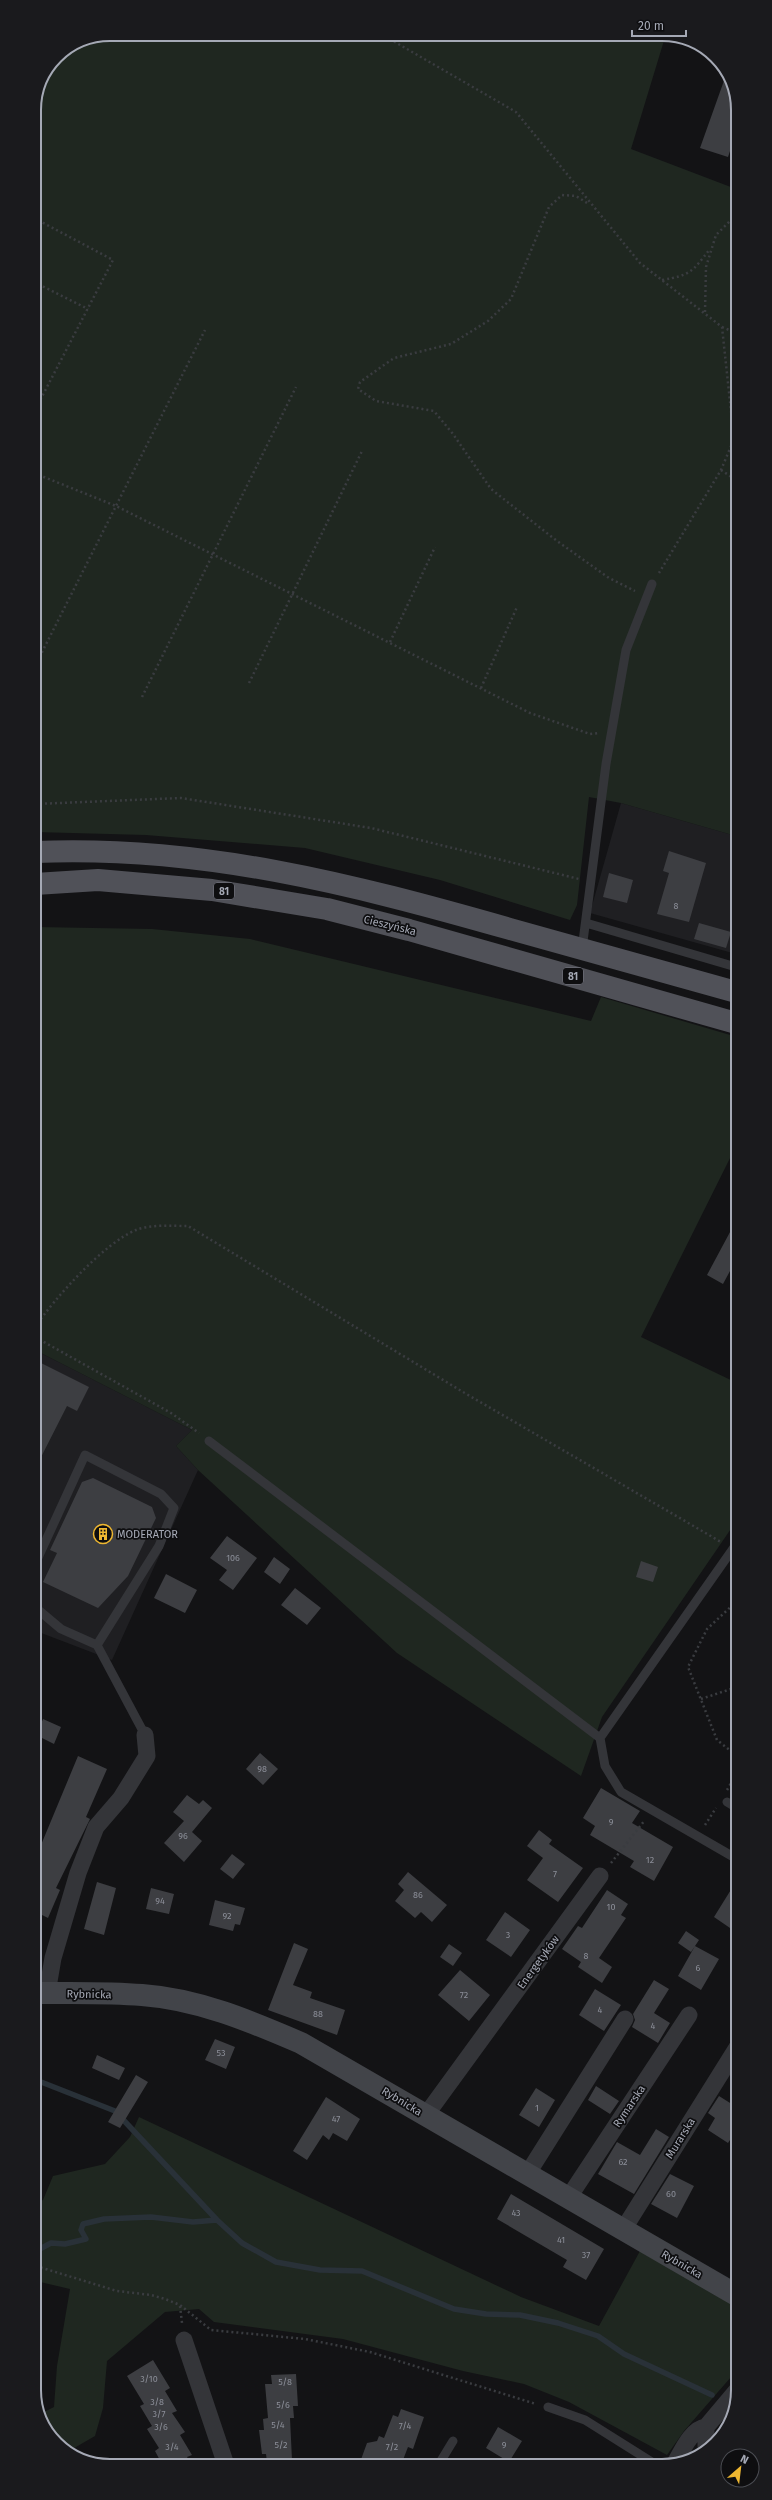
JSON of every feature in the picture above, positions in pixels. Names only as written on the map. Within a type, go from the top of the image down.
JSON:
[{"type":"main road","points":[[41,852],[165,854],[222,860],[329,881],[428,906],[731,991]]},
{"type":"main road","name":"Cieszyńska","points":[[41,884],[98,880],[212,890],[327,909],[409,930],[731,1022]]},
{"type":"street","points":[[42,1993],[78,1873],[96,1827],[121,1798],[147,1756],[145,1735]]},
{"type":"street","name":"Energetyków","points":[[426,2115],[600,1876]]},
{"type":"street","name":"Rybnicka","points":[[42,1993],[143,1995],[193,2004],[239,2016],[302,2043],[731,2292]]},
{"type":"street","name":"Rymarska","points":[[569,2197],[689,2015]]},
{"type":"street","points":[[528,2173],[626,2019]]},
{"type":"street","name":"Murarska","points":[[623,2230],[731,2057]]},
{"type":"street","points":[[184,2340],[224,2459]]},
{"type":"street","points":[[706,2443],[706,2427],[730,2398]]},
{"type":"street","points":[[679,2457],[692,2436],[700,2428],[706,2427]]},
{"type":"lane","points":[[582,949],[611,731],[626,650],[652,584]]},
{"type":"lane","points":[[586,923],[731,966]]},
{"type":"lane","points":[[209,1441],[600,1738],[605,1766],[621,1792],[651,1811],[731,1856]]},
{"type":"lane","points":[[41,1551],[86,1455],[161,1494],[174,1508],[159,1546],[97,1645]]},
{"type":"lane","points":[[600,1738],[731,1552]]},
{"type":"lane","points":[[41,1612],[61,1629],[97,1645],[145,1735]]},
{"type":"lane","points":[[548,2407],[585,2420],[647,2459]]},
{"type":"lane","points":[[442,2459],[453,2441]]},
{"type":"path","points":[[393,41],[516,112],[589,204],[640,263],[722,327],[731,331]]},
{"type":"path","points":[[589,204],[576,196],[562,195],[549,207],[511,299],[488,321],[451,344],[394,358],[360,382],[358,389],[376,400],[434,411],[491,489],[557,541],[609,578],[647,597]]},
{"type":"path","points":[[704,312],[706,267],[716,235],[731,220]]},
{"type":"path","points":[[41,222],[113,260],[41,398]]},
{"type":"path","points":[[662,280],[684,276],[694,270],[712,248]]},
{"type":"path","points":[[41,286],[88,309]]},
{"type":"path","points":[[722,327],[731,411]]},
{"type":"path","points":[[41,654],[205,330]]},
{"type":"path","points":[[142,697],[296,387]]},
{"type":"path","points":[[652,584],[721,470],[731,446]]},
{"type":"path","points":[[249,683],[362,451]]},
{"type":"path","points":[[721,470],[731,477]]},
{"type":"path","points":[[41,476],[116,506],[530,712],[590,734],[611,731]]},
{"type":"path","points":[[390,642],[436,546]]},
{"type":"path","points":[[481,688],[518,607]]},
{"type":"path","points":[[41,804],[181,798],[371,828],[591,882]]},
{"type":"path","points":[[41,1319],[48,1309],[111,1246],[137,1230],[166,1226],[188,1226],[463,1392],[731,1544]]},
{"type":"path","points":[[41,1340],[171,1413],[209,1441]]},
{"type":"path","points":[[731,1607],[707,1629],[688,1667],[717,1740],[731,1751]]},
{"type":"path","points":[[701,1699],[731,1689]]},
{"type":"path","points":[[600,1876],[651,1811]]},
{"type":"path","points":[[41,2268],[117,2291],[151,2295],[180,2305],[211,2330],[304,2339],[370,2352],[548,2407]]},
{"type":"shaded area","points":[[110,41],[664,41],[631,149],[731,187],[731,835],[621,803],[589,797],[577,905],[570,920],[440,880],[305,848],[146,835],[41,832],[41,110],[42,97],[46,84],[53,72],[61,61],[84,46],[97,42]]},
{"type":"shaded area","points":[[621,803],[731,835],[731,953],[590,913]]},
{"type":"shaded area","points":[[41,927],[152,929],[250,939],[591,1021],[601,997],[731,1035],[731,1156],[641,1337],[731,1380],[731,1529],[602,1717],[581,1776],[397,1653],[198,1470],[176,1446],[192,1430],[41,1353]]},
{"type":"shaded area","points":[[41,1353],[192,1430],[176,1446],[198,1470],[112,1660],[41,1633]]},
{"type":"shaded area","points":[[139,2117],[521,2297],[599,2326],[640,2251],[731,2298],[731,2377],[684,2431],[667,2455],[569,2402],[524,2384],[463,2371],[343,2339],[214,2322],[199,2309],[165,2312],[107,2361],[103,2408],[95,2436],[73,2449],[58,2435],[48,2421],[44,2412],[54,2407],[57,2366],[70,2289],[41,2282],[41,2201],[43,2200],[53,2176],[105,2164],[130,2137]]},
{"type":"building","points":[[724,81],[729,92],[731,110],[731,148],[728,157],[700,148]]},
{"type":"building","points":[[669,851],[706,863],[689,922],[657,914],[669,873],[663,871]]},
{"type":"building","points":[[609,873],[633,880],[627,903],[603,897]]},
{"type":"building","points":[[699,923],[731,932],[726,948],[694,939]]},
{"type":"building","points":[[731,1230],[731,1269],[723,1284],[707,1275]]},
{"type":"building","points":[[41,1363],[89,1387],[77,1411],[67,1406],[41,1457]]},
{"type":"building","name":"MODERATOR","points":[[93,1478],[152,1507],[156,1518],[128,1576],[98,1608],[43,1582],[57,1553],[50,1550],[82,1482]]},
{"type":"building","points":[[227,1536],[257,1558],[233,1590],[219,1580],[227,1570],[210,1558]]},
{"type":"building","points":[[274,1557],[290,1569],[280,1584],[264,1572]]},
{"type":"building","points":[[641,1561],[658,1567],[653,1582],[636,1577]]},
{"type":"building","points":[[166,1574],[197,1590],[185,1613],[154,1598]]},
{"type":"building","points":[[295,1588],[321,1608],[307,1625],[281,1605]]},
{"type":"building","points":[[43,1719],[61,1727],[54,1744],[41,1738],[41,1724]]},
{"type":"building","points":[[260,1753],[278,1769],[263,1785],[246,1769]]},
{"type":"building","points":[[78,1756],[107,1769],[86,1817],[90,1819],[56,1888],[60,1890],[48,1918],[41,1914],[41,1845]]},
{"type":"building","points":[[601,1788],[640,1811],[632,1823],[673,1847],[654,1881],[630,1867],[634,1861],[590,1835],[595,1826],[583,1818]]},
{"type":"building","points":[[187,1795],[199,1804],[203,1800],[212,1808],[192,1832],[202,1841],[184,1862],[164,1843],[184,1821],[173,1812]]},
{"type":"building","points":[[539,1830],[552,1840],[549,1844],[583,1868],[558,1902],[527,1880],[543,1858],[527,1846]]},
{"type":"building","points":[[232,1854],[245,1864],[233,1879],[220,1869]]},
{"type":"building","points":[[408,1872],[447,1905],[432,1922],[421,1912],[415,1918],[395,1901],[404,1890],[398,1884]]},
{"type":"building","points":[[97,1882],[116,1888],[104,1935],[84,1929]]},
{"type":"building","points":[[151,1888],[174,1894],[169,1914],[146,1909]]},
{"type":"building","points":[[607,1890],[628,1904],[621,1915],[626,1918],[599,1958],[612,1967],[602,1983],[578,1967],[581,1962],[562,1949],[578,1926],[582,1928]]},
{"type":"building","points":[[731,1890],[731,1926],[730,1928],[714,1917]]},
{"type":"building","points":[[215,1900],[245,1908],[240,1925],[235,1924],[233,1931],[209,1925]]},
{"type":"building","points":[[505,1912],[530,1930],[511,1957],[486,1940]]},
{"type":"building","points":[[686,1931],[699,1940],[691,1952],[678,1943]]},
{"type":"building","points":[[294,1943],[308,1949],[293,1985],[312,1992],[310,1998],[345,2010],[337,2035],[268,2010]]},
{"type":"building","points":[[449,1944],[462,1953],[453,1966],[440,1957]]},
{"type":"building","points":[[695,1946],[719,1959],[701,1990],[678,1976]]},
{"type":"building","points":[[460,1970],[490,1995],[469,2021],[438,1995]]},
{"type":"building","points":[[654,1980],[669,1989],[654,2013],[670,2023],[658,2043],[632,2027],[635,2020],[633,2014]]},
{"type":"building","points":[[595,1989],[621,2005],[604,2031],[579,2015]]},
{"type":"building","points":[[215,2039],[235,2047],[226,2069],[205,2060]]},
{"type":"building","points":[[97,2055],[125,2068],[119,2080],[92,2068]]},
{"type":"building","points":[[136,2075],[148,2082],[120,2128],[108,2122]]},
{"type":"building","points":[[596,2086],[619,2101],[610,2114],[588,2100]]},
{"type":"building","points":[[536,2088],[555,2100],[539,2127],[519,2115]]},
{"type":"building","points":[[719,2096],[731,2104],[731,2138],[728,2143],[708,2130],[715,2118],[708,2113]]},
{"type":"building","points":[[326,2097],[360,2119],[347,2141],[333,2133],[329,2140],[323,2135],[307,2160],[293,2151]]},
{"type":"building","points":[[656,2129],[669,2137],[634,2194],[598,2174],[617,2142],[640,2155]]},
{"type":"building","points":[[670,2174],[694,2186],[677,2218],[651,2204]]},
{"type":"building","points":[[511,2194],[604,2249],[586,2280],[563,2267],[567,2260],[497,2219]]},
{"type":"building","points":[[153,2360],[170,2388],[165,2391],[177,2411],[172,2413],[185,2432],[180,2435],[192,2455],[187,2457],[188,2459],[159,2459],[155,2451],[159,2448],[147,2429],[152,2426],[140,2406],[144,2404],[127,2376]]},
{"type":"building","points":[[296,2374],[298,2406],[293,2406],[294,2418],[290,2418],[292,2459],[267,2459],[266,2454],[262,2454],[259,2430],[264,2430],[263,2419],[268,2418],[265,2384],[272,2384],[271,2375]]},
{"type":"building","points":[[401,2409],[424,2417],[413,2449],[408,2447],[403,2459],[361,2459],[367,2443],[377,2441],[379,2436],[384,2438],[393,2415],[398,2417]]},
{"type":"building","points":[[498,2427],[522,2441],[511,2459],[504,2459],[486,2448]]},
{"type":"waterway","points":[[41,2082],[115,2111],[217,2220],[242,2243],[276,2262],[320,2270],[362,2271],[454,2309],[486,2314],[520,2315],[558,2323],[598,2336],[624,2354],[712,2395]]},
{"type":"waterway","points":[[41,2248],[51,2243],[65,2244],[86,2239],[81,2230],[83,2224],[104,2219],[151,2217],[193,2222],[217,2220]]},
{"type":"place","name":"MODERATOR","points":[[103,1534]]}]
